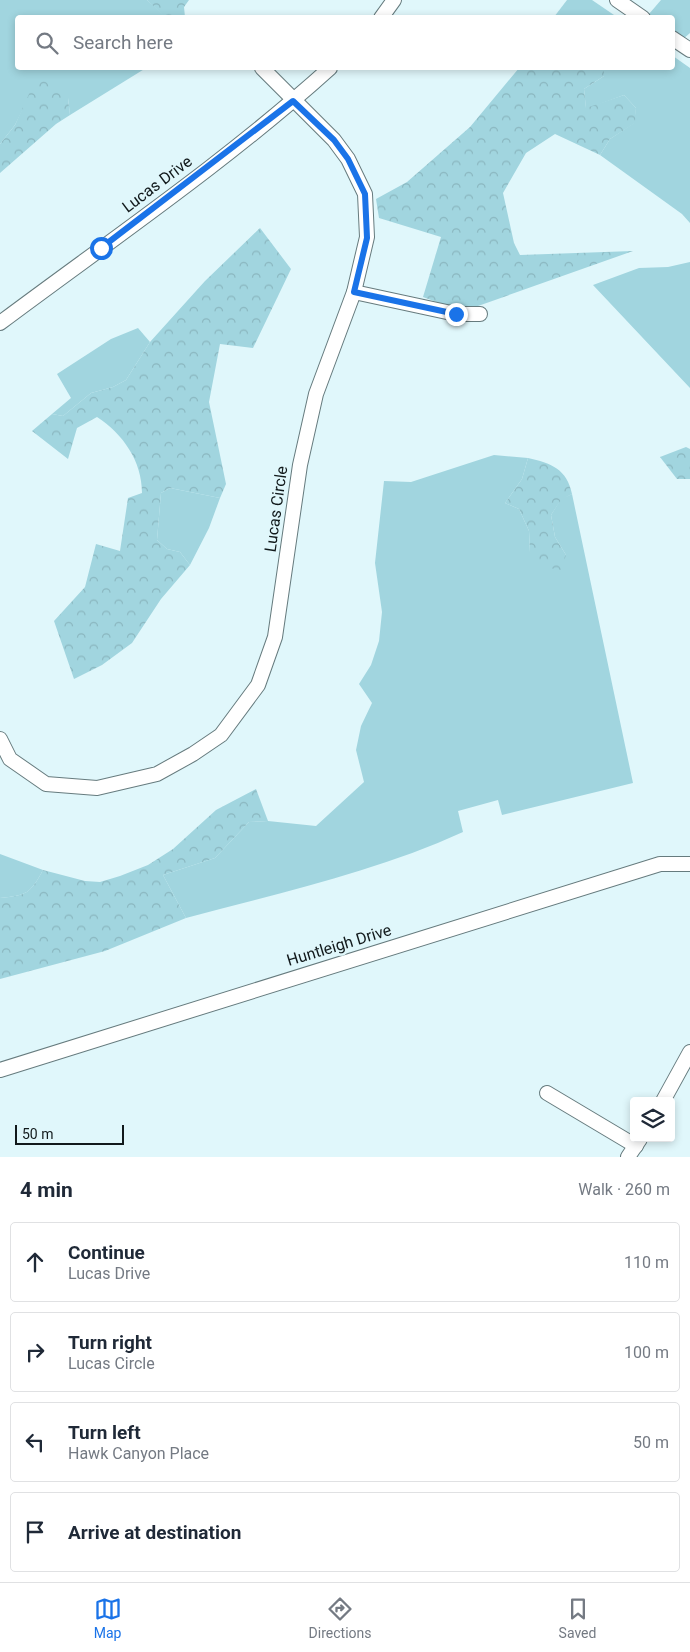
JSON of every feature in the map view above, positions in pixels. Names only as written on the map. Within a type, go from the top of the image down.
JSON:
[{"type":"street","points":[[383,15],[394,0]]},
{"type":"street","points":[[617,0],[639,15]]},
{"type":"street","points":[[675,40],[690,50]]},
{"type":"street","name":"Lucas Circle","points":[[0,739],[10,759],[46,784],[97,788],[157,774],[221,735],[240,713],[258,685],[275,637],[300,466],[316,394],[354,292],[367,238],[365,194],[348,159],[334,140],[264,70]]},
{"type":"street","name":"Lucas Drive","points":[[0,323],[293,101],[328,70]]},
{"type":"street","points":[[354,292],[456,314],[480,314]]},
{"type":"street","name":"Huntleigh Drive","points":[[0,1070],[660,864],[690,864]]},
{"type":"street","points":[[665,1097],[690,1052]]},
{"type":"street","points":[[547,1093],[635,1147]]},
{"type":"green space","points":[[0,0],[147,0],[164,15],[15,15],[15,70],[143,70],[70,115],[68,98],[25,105],[15,125],[0,144]]},
{"type":"green space","points":[[147,0],[189,0],[184,7],[185,15],[163,15]]},
{"type":"green space","points":[[567,0],[592,0],[614,15],[556,15]]},
{"type":"green space","points":[[661,0],[690,0],[690,33],[683,39],[675,33],[675,15],[649,14]]},
{"type":"green space","points":[[675,57],[690,68],[690,223],[682,214],[600,155],[610,139],[634,123],[636,108],[624,95],[586,109],[584,89],[604,76],[604,70],[675,70]]},
{"type":"green space","points":[[517,70],[604,70],[604,76],[584,89],[586,108],[624,95],[636,108],[635,123],[610,139],[600,155],[555,134],[526,153],[503,193],[514,243],[520,255],[633,251],[478,306],[447,306],[423,297],[441,237],[379,218],[376,199],[407,182],[470,127]]},
{"type":"green space","points":[[38,74],[68,98],[70,115],[56,124],[0,173],[0,144],[15,125]]},
{"type":"green space","points":[[260,228],[291,269],[253,348],[220,344],[209,402],[226,484],[220,498],[170,488],[161,493],[157,540],[167,549],[180,552],[190,565],[161,599],[132,643],[102,665],[74,679],[54,621],[85,587],[96,544],[120,551],[128,498],[142,493],[141,481],[135,459],[123,440],[97,417],[77,428],[68,459],[32,431],[52,414],[63,416],[91,393],[113,387],[126,380],[150,342],[205,281]]},
{"type":"green space","points":[[690,262],[690,388],[593,285],[639,268],[668,267]]},
{"type":"green space","points":[[138,328],[150,342],[126,380],[113,387],[91,393],[63,416],[52,414],[71,398],[57,374],[111,339]]},
{"type":"green space","points":[[686,447],[690,449],[690,479],[677,479],[660,457]]},
{"type":"green space","points":[[494,455],[528,458],[522,479],[505,503],[519,509],[529,531],[530,552],[566,555],[555,537],[551,515],[561,499],[572,494],[633,783],[502,815],[498,800],[458,811],[463,832],[430,846],[327,881],[186,918],[163,875],[215,858],[249,822],[268,821],[316,826],[364,782],[356,750],[361,726],[372,703],[359,684],[371,665],[379,641],[382,612],[375,563],[384,481],[411,482]]},
{"type":"green space","points":[[528,458],[557,468],[570,485],[572,494],[561,500],[551,515],[555,537],[566,555],[561,570],[544,567],[530,552],[529,531],[519,509],[505,503],[522,479]]},
{"type":"green space","points":[[170,488],[220,498],[209,528],[190,565],[180,552],[167,549],[157,540],[161,493]]},
{"type":"green space","points":[[256,789],[268,821],[249,822],[215,858],[163,875],[186,918],[105,951],[0,979],[0,898],[16,896],[27,892],[35,884],[43,870],[85,881],[100,882],[148,865],[173,849],[216,810]]},
{"type":"green space","points":[[0,854],[43,870],[31,889],[16,896],[0,898]]},
{"type":"route","points":[[101,248],[238,145],[293,101],[334,140],[348,159],[365,194],[367,238],[354,292],[456,314]]}]
